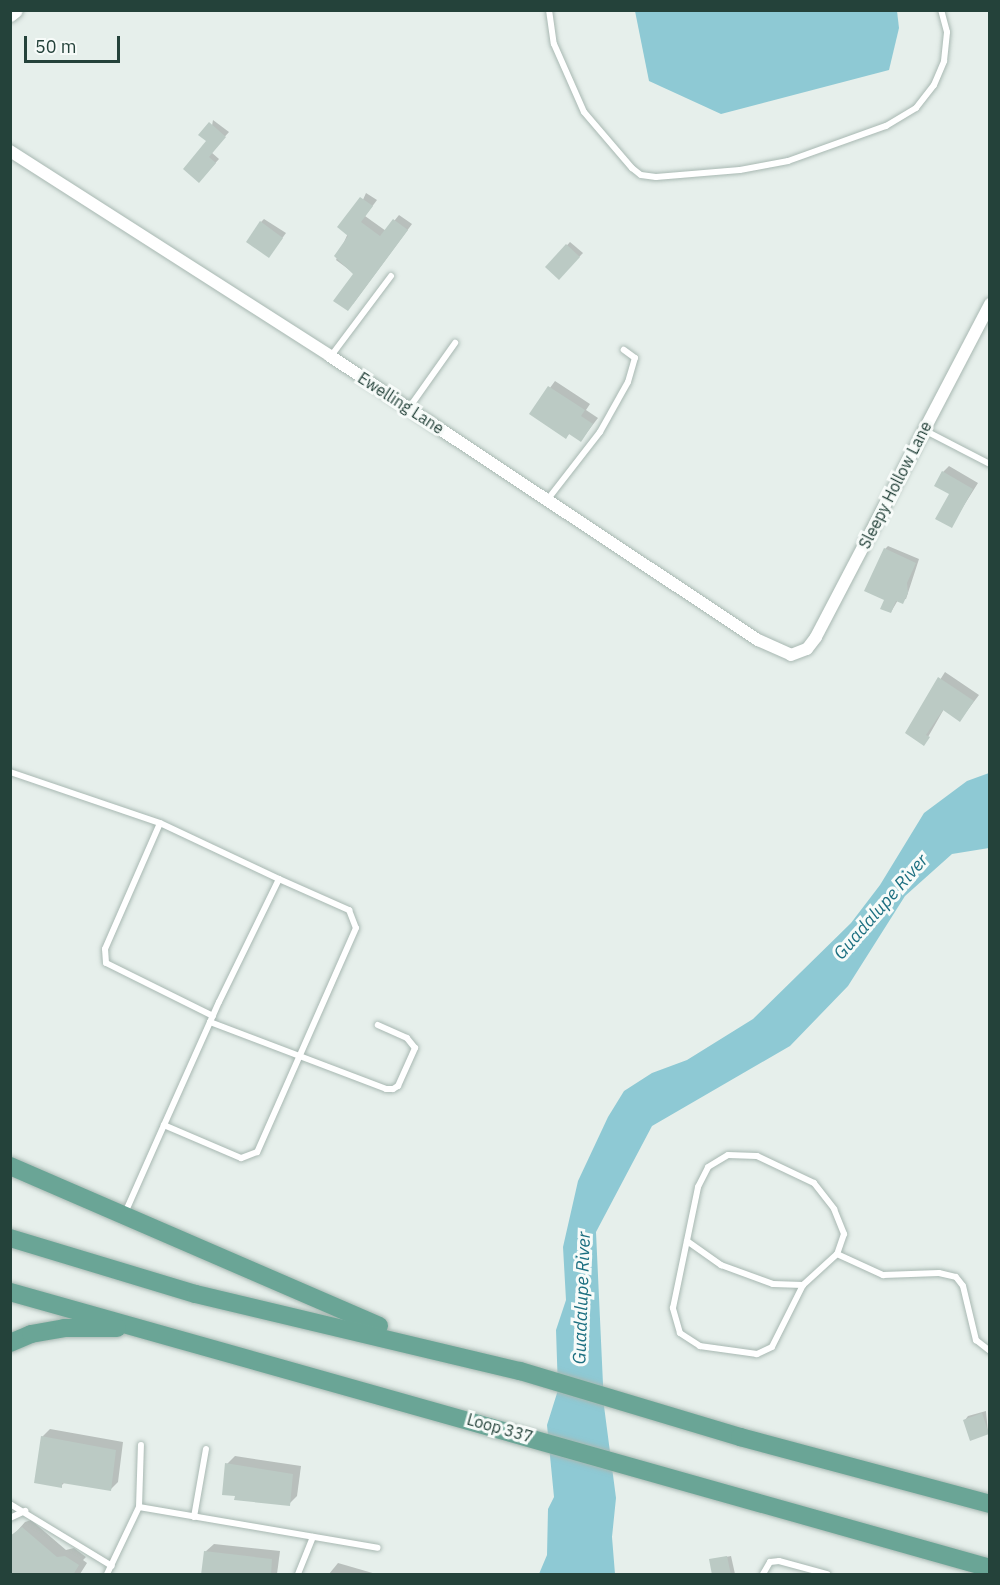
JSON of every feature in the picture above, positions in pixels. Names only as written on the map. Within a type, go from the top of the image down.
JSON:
[{"type":"main road","points":[[10,1166],[422,1345]]},
{"type":"main road","points":[[10,1238],[196,1294],[422,1345],[520,1371],[740,1437],[990,1504]]},
{"type":"main road","name":"Loop 337","points":[[10,1292],[729,1491],[990,1568]]},
{"type":"main road","points":[[10,1343],[31,1334],[64,1328],[140,1328]]},
{"type":"main road","points":[[845,1525],[855,1538],[973,1575]]},
{"type":"street","points":[[10,14],[15,10]]},
{"type":"street","name":"Ewelling Lane","points":[[10,151],[330,356],[758,640],[791,655]]},
{"type":"street","name":"Sleepy Hollow Lane","points":[[791,655],[807,649],[816,637],[990,304]]},
{"type":"lane","points":[[549,10],[554,44],[584,112],[632,168],[641,175],[656,177],[740,170],[788,160],[841,145],[886,126],[916,108],[934,85],[944,61],[947,32],[942,10]]},
{"type":"lane","points":[[330,356],[391,276]]},
{"type":"lane","points":[[409,408],[455,343]]},
{"type":"lane","points":[[548,499],[600,432],[628,382],[635,358],[624,350]]},
{"type":"lane","points":[[923,429],[990,464]]},
{"type":"lane","points":[[10,772],[160,823],[349,910],[355,922],[260,1148],[251,1156],[241,1158],[164,1125]]},
{"type":"lane","points":[[160,823],[105,949],[106,963],[211,1019],[299,1056],[393,1089],[398,1086],[416,1048],[407,1038],[378,1025]]},
{"type":"lane","points":[[124,1215],[211,1019],[279,879]]},
{"type":"lane","points":[[728,1155],[757,1156],[814,1183],[834,1209],[844,1234],[837,1254],[803,1285],[772,1347],[757,1354],[700,1347],[680,1333],[673,1308],[687,1241],[698,1187],[708,1167],[728,1155]]},
{"type":"lane","points":[[687,1241],[721,1265],[773,1284],[803,1285]]},
{"type":"lane","points":[[837,1254],[883,1275],[939,1273],[956,1277],[963,1286],[976,1340],[990,1351]]},
{"type":"lane","points":[[107,1575],[139,1507],[141,1445]]},
{"type":"lane","points":[[194,1517],[206,1449]]},
{"type":"lane","points":[[10,1504],[25,1511],[112,1566]]},
{"type":"lane","points":[[139,1507],[378,1548]]},
{"type":"lane","points":[[10,1518],[25,1511]]},
{"type":"lane","points":[[298,1575],[313,1537]]},
{"type":"lane","points":[[763,1575],[770,1562],[779,1561],[826,1575]]},
{"type":"water","points":[[635,11],[897,11],[899,28],[889,70],[721,114],[649,81]]},
{"type":"water","name":"Guadalupe River","points":[[989,773],[989,848],[952,854],[905,896],[848,986],[790,1046],[652,1126],[596,1232],[604,1406],[616,1498],[612,1537],[615,1574],[539,1574],[547,1555],[548,1509],[554,1497],[547,1425],[558,1390],[556,1330],[566,1300],[563,1247],[578,1181],[608,1117],[624,1091],[652,1073],[687,1060],[753,1019],[851,923],[880,885],[924,813],[967,781]]},
{"type":"building","points":[[209,122],[226,137],[209,157],[216,163],[199,183],[183,169],[206,141],[198,135]]},
{"type":"building","points":[[360,197],[373,206],[361,222],[380,236],[393,219],[408,230],[348,311],[333,301],[353,274],[334,256],[348,236],[337,227]]},
{"type":"building","points":[[260,221],[283,238],[269,258],[246,242]]},
{"type":"building","points":[[566,244],[580,257],[559,280],[545,267]]},
{"type":"building","points":[[548,386],[585,410],[581,416],[593,424],[581,442],[569,434],[566,439],[529,414]]},
{"type":"building","points":[[942,471],[973,489],[952,528],[935,519],[949,494],[934,486]]},
{"type":"building","points":[[884,548],[916,563],[907,583],[908,593],[903,604],[896,601],[891,613],[880,609],[884,600],[864,591]]},
{"type":"building","points":[[938,677],[974,701],[960,722],[943,710],[926,735],[930,737],[924,746],[905,733]]},
{"type":"building","points":[[982,1413],[989,1434],[970,1441],[963,1420]]},
{"type":"building","points":[[41,1436],[116,1450],[111,1491],[62,1483],[62,1488],[34,1483]]},
{"type":"building","points":[[225,1463],[293,1474],[290,1506],[234,1500],[235,1496],[222,1495]]},
{"type":"building","points":[[22,1527],[57,1557],[65,1556],[79,1565],[73,1575],[10,1575],[10,1536]]},
{"type":"building","points":[[204,1551],[272,1559],[271,1575],[201,1575]]},
{"type":"building","points":[[727,1556],[731,1575],[712,1575],[709,1559]]}]
